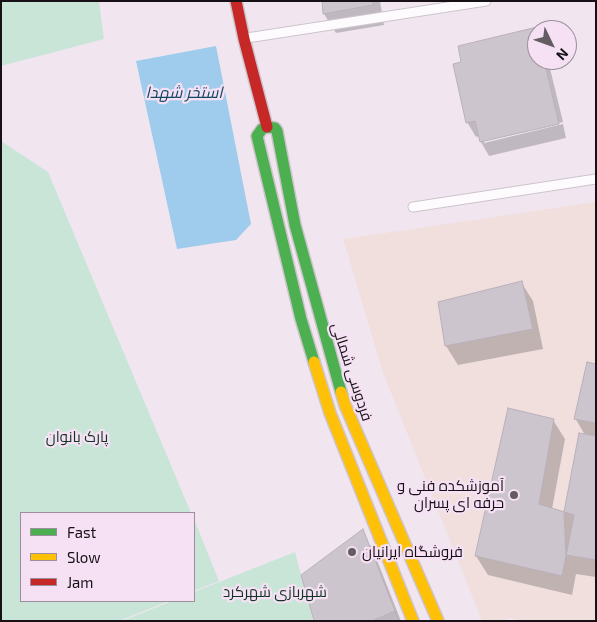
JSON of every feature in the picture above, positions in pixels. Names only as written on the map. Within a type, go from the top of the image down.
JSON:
[{"type":"main road","name":"فردوسی شمالی","points":[[236,1],[267,127],[275,128],[277,131],[296,225],[344,405],[438,621]]},
{"type":"main road","points":[[267,127],[262,129],[257,136],[301,319],[330,413],[413,621]]},
{"type":"lane","points":[[244,39],[486,1]]},
{"type":"lane","points":[[414,207],[596,179]]},
{"type":"shaded area","name":"آموزشکده فنی و حرفه ای پسران","points":[[596,202],[596,621],[524,621],[510,618],[502,621],[482,621],[383,373],[343,239]]},
{"type":"green space","points":[[1,1],[99,1],[104,39],[1,66]]},
{"type":"green space","name":"پارک بانوان","points":[[1,141],[48,172],[191,512],[20,512],[20,602],[166,602],[119,621],[1,621]]},
{"type":"green space","points":[[195,521],[219,581],[195,591]]},
{"type":"green space","name":"شهربازی شهرکرد","points":[[295,552],[313,621],[122,621],[170,602],[195,602],[195,592]]},
{"type":"water","name":"استخر شهدا","points":[[216,46],[251,224],[236,240],[177,249],[136,61]]},
{"type":"building","points":[[322,1],[373,1],[373,5],[323,14]]},
{"type":"building","points":[[527,29],[527,70],[546,70],[559,124],[480,142],[475,121],[466,123],[453,64],[461,62],[458,46]]},
{"type":"building","points":[[522,281],[533,329],[445,346],[438,302]]},
{"type":"building","points":[[587,362],[596,364],[596,423],[574,419]]},
{"type":"building","points":[[508,408],[554,419],[539,504],[574,515],[562,576],[475,556]]},
{"type":"building","points":[[579,433],[596,436],[596,560],[566,555],[564,512]]},
{"type":"building","name":"فروشگاه ایرانیان","points":[[363,529],[399,621],[314,621],[301,575]]},
{"type":"building","points":[[395,611],[398,621],[372,621]]},
{"type":"traffic: fast","points":[[314,362],[301,319],[257,136],[262,129],[267,127],[275,128],[277,131],[295,225],[341,392]]},
{"type":"traffic: slow","points":[[314,362],[330,413],[413,621]]},
{"type":"traffic: slow","points":[[341,392],[438,621]]},
{"type":"traffic: jam","points":[[236,1],[267,127]]},
{"type":"place","name":"آموزشکده فنی و حرفه ای پسران","points":[[514,495]]},
{"type":"place","name":"فروشگاه ایرانیان","points":[[352,552]]}]
